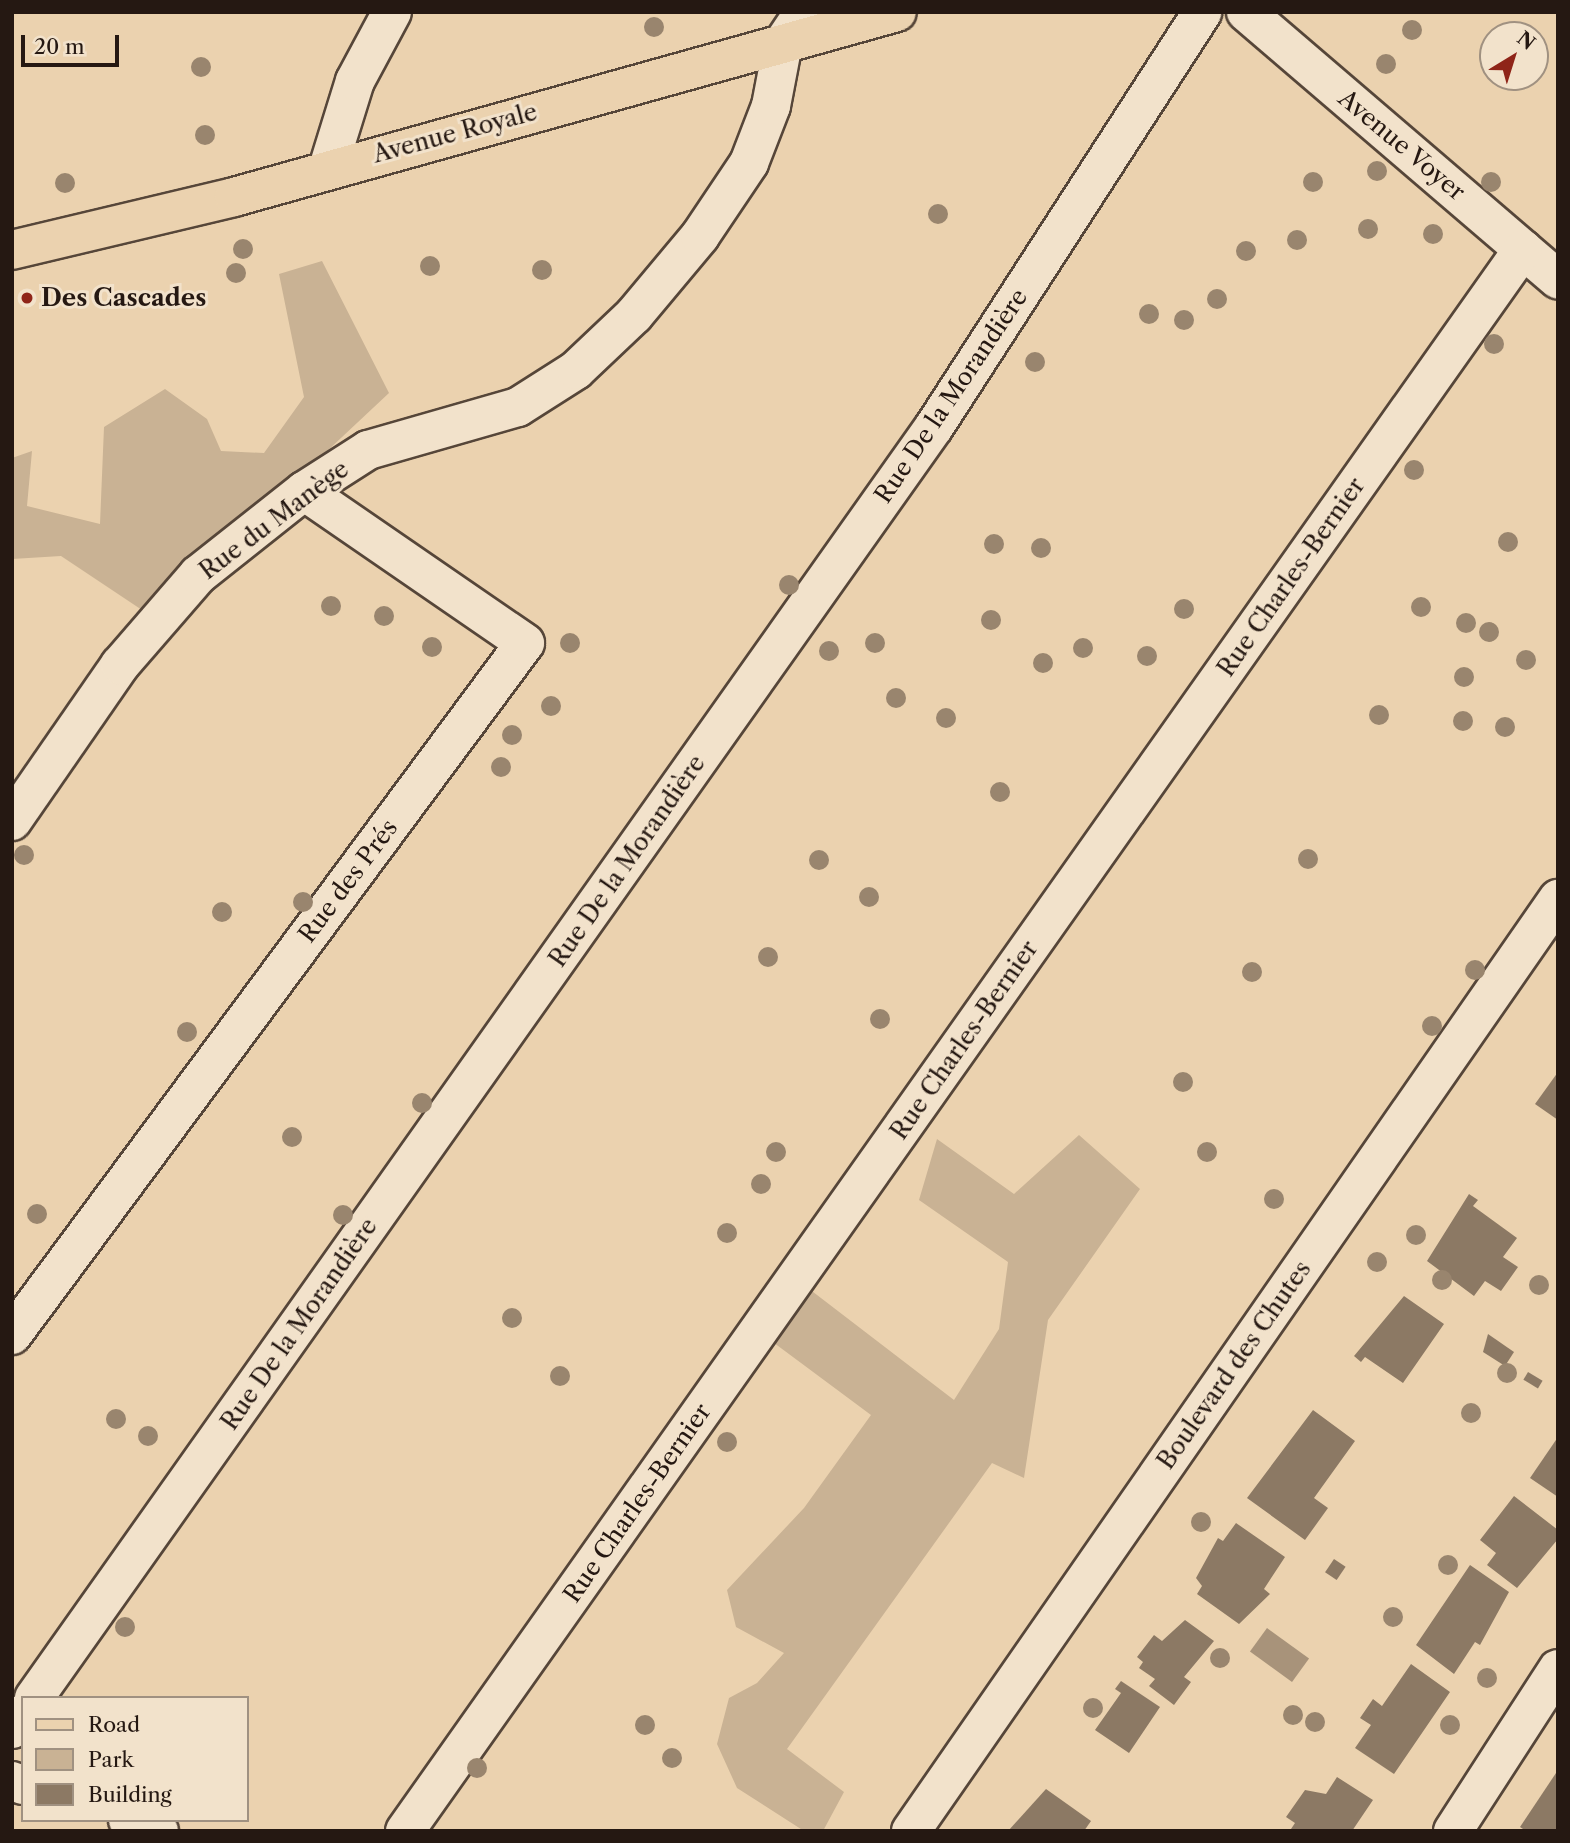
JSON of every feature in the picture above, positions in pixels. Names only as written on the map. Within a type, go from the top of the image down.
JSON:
[{"type":"main road","name":"Avenue Royale","points":[[12,250],[328,168],[897,12]]},
{"type":"street","points":[[328,168],[355,81],[392,12]]},
{"type":"street","points":[[783,43],[804,12]]},
{"type":"street","name":"Rue De la Morandière","points":[[35,1696],[934,427],[1202,12]]},
{"type":"street","name":"Avenue Voyer","points":[[1246,12],[1558,279]]},
{"type":"street","name":"Rue du Manège","points":[[12,821],[120,665],[198,575],[304,491],[368,450],[517,407],[576,370],[700,236],[749,163],[771,106],[783,43]]},
{"type":"street","name":"Rue Charles-Bernier","points":[[405,1831],[1523,249]]},
{"type":"street","name":"Rue des Prés","points":[[12,1335],[525,643],[304,491]]},
{"type":"street","name":"Boulevard des Chutes","points":[[911,1831],[1558,899]]},
{"type":"street","points":[[1453,1831],[1558,1669]]},
{"type":"street","points":[[134,1822],[159,1831]]},
{"type":"green space","points":[[322,261],[389,393],[151,616],[61,556],[12,559],[12,458],[32,451],[27,506],[100,524],[104,427],[165,389],[207,419],[221,451],[264,453],[304,397],[279,274]]},
{"type":"green space","points":[[1079,1135],[1140,1189],[1048,1320],[1024,1478],[992,1463],[787,1749],[844,1792],[823,1831],[804,1831],[737,1788],[717,1744],[729,1698],[757,1683],[784,1653],[736,1627],[727,1590],[804,1508],[871,1415],[762,1334],[804,1285],[954,1400],[999,1329],[1008,1262],[919,1200],[937,1139],[1014,1194]]},
{"type":"shaded area","points":[[1267,1628],[1309,1659],[1292,1682],[1250,1651]]},
{"type":"building","points":[[1558,1072],[1558,1120],[1535,1104]]},
{"type":"building","points":[[1469,1194],[1478,1200],[1473,1206],[1517,1238],[1503,1257],[1518,1267],[1501,1291],[1485,1281],[1474,1296],[1427,1261]]},
{"type":"building","points":[[1404,1296],[1444,1324],[1403,1383],[1365,1357],[1361,1362],[1354,1356]]},
{"type":"building","points":[[1488,1334],[1514,1352],[1505,1366],[1483,1352]]},
{"type":"building","points":[[1528,1372],[1543,1381],[1538,1388],[1523,1380]]},
{"type":"building","points":[[1313,1410],[1355,1441],[1314,1498],[1328,1508],[1305,1540],[1247,1498]]},
{"type":"building","points":[[1558,1437],[1558,1497],[1530,1478]]},
{"type":"building","points":[[1514,1496],[1558,1530],[1558,1539],[1517,1588],[1487,1565],[1496,1553],[1480,1540]]},
{"type":"building","points":[[1236,1523],[1285,1557],[1264,1589],[1270,1594],[1239,1624],[1197,1594],[1202,1586],[1196,1578],[1218,1538],[1223,1541]]},
{"type":"building","points":[[1334,1559],[1346,1567],[1337,1580],[1325,1572]]},
{"type":"building","points":[[1470,1565],[1509,1592],[1480,1645],[1475,1642],[1454,1674],[1416,1645]]},
{"type":"building","points":[[1185,1620],[1214,1641],[1184,1677],[1191,1682],[1174,1705],[1149,1686],[1155,1679],[1139,1668],[1143,1662],[1137,1657],[1154,1635],[1162,1641]]},
{"type":"building","points":[[1411,1664],[1450,1692],[1394,1774],[1355,1748],[1371,1725],[1360,1718],[1373,1699],[1382,1706]]},
{"type":"building","points":[[1121,1681],[1160,1707],[1129,1753],[1095,1730],[1121,1693],[1115,1689]]},
{"type":"building","points":[[1558,1770],[1558,1831],[1526,1831],[1520,1827]]},
{"type":"building","points":[[1337,1777],[1373,1800],[1352,1831],[1291,1829],[1295,1823],[1286,1817],[1305,1790],[1326,1794]]},
{"type":"building","points":[[1046,1789],[1091,1821],[1084,1831],[1008,1831]]},
{"type":"place","name":"Des Cascades","points":[[27,298]]}]
